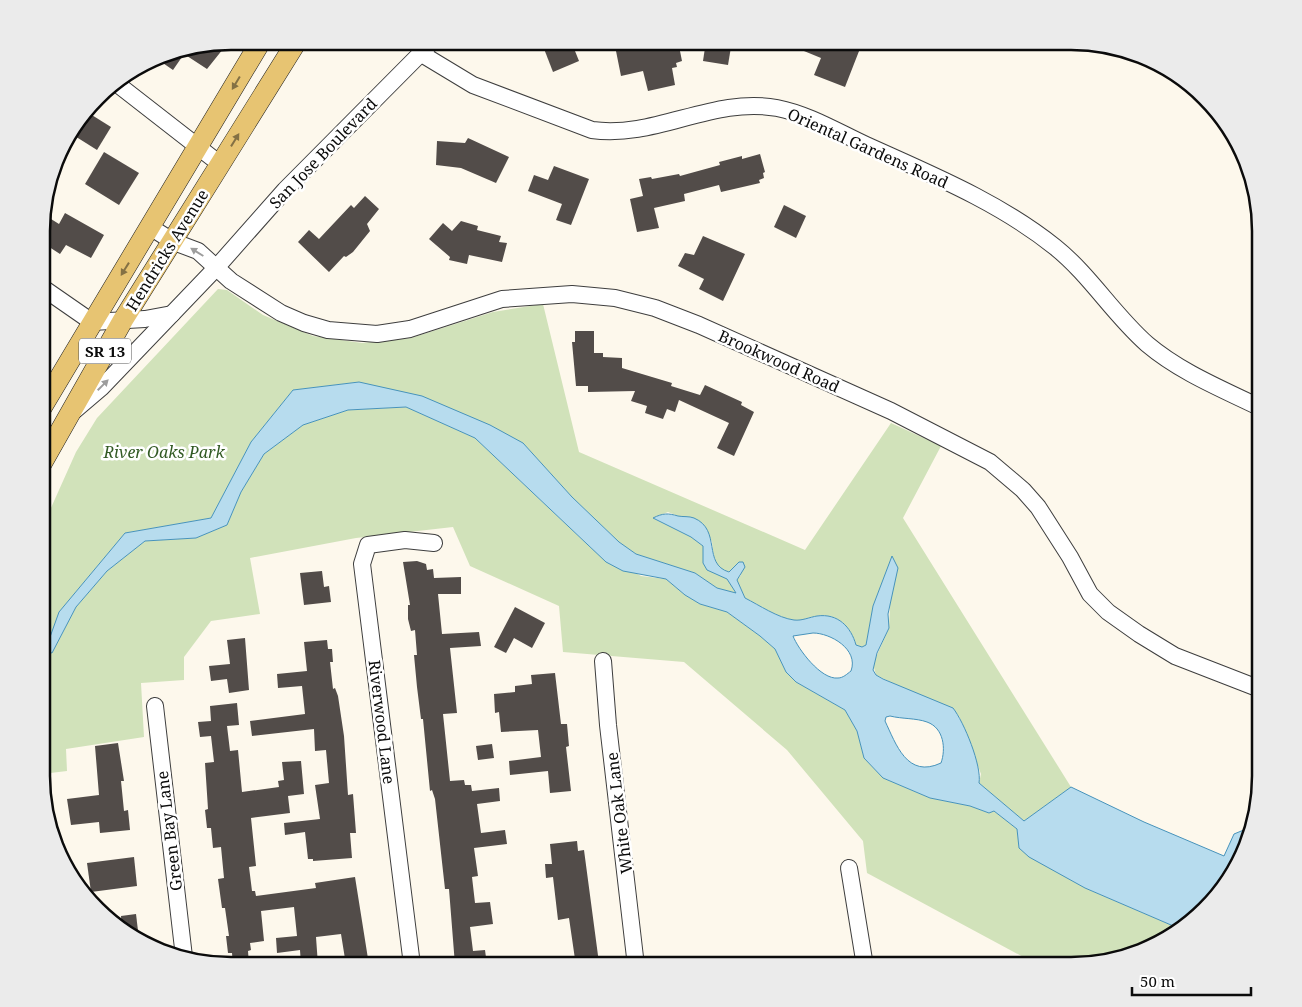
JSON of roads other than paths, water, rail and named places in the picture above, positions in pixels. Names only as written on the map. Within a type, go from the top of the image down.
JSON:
[{"type":"main road","name":"Hendricks Avenue","points":[[50,393],[256,50]]},
{"type":"main road","name":"Hendricks Avenue","points":[[50,448],[123,320],[174,242],[291,50]]},
{"type":"street","name":"San Jose Boulevard","points":[[66,417],[101,388],[216,268],[285,190],[424,50]]},
{"type":"street","name":"Oriental Gardens Road","points":[[420,54],[473,85],[592,130],[610,133],[640,130],[702,112],[736,106],[761,106],[780,109],[820,123],[995,207],[1026,226],[1056,248],[1076,267],[1118,315],[1161,355],[1252,403]]},
{"type":"street","points":[[121,87],[220,164]]},
{"type":"street","points":[[150,227],[174,242],[198,251],[216,268]]},
{"type":"street","name":"Brookwood Road","points":[[216,268],[242,289],[281,313],[304,323],[328,330],[377,334],[410,329],[502,299],[572,294],[615,298],[655,308],[699,325],[891,412],[990,462],[1023,490],[1038,507],[1070,557],[1090,594],[1108,612],[1139,634],[1176,656],[1252,686]]},
{"type":"street","points":[[50,293],[92,322],[172,314]]},
{"type":"street","name":"Riverwood Lane","points":[[411,957],[362,564],[368,545],[405,540],[434,543]]},
{"type":"street","name":"White Oak Lane","points":[[603,661],[608,725],[635,957]]},
{"type":"street","name":"Green Bay Lane","points":[[155,706],[183,951]]},
{"type":"street","points":[[849,868],[864,957]]},
{"type":"water","points":[[359,382],[422,396],[490,425],[523,443],[572,497],[619,542],[636,554],[695,573],[717,588],[736,593],[727,579],[707,570],[703,563],[703,546],[691,537],[653,518],[668,514],[694,518],[702,523],[707,530],[713,555],[721,568],[729,572],[739,562],[743,562],[745,567],[737,580],[745,598],[788,619],[800,620],[824,616],[837,619],[851,632],[856,645],[862,647],[866,645],[873,606],[892,556],[898,568],[888,614],[889,628],[877,653],[873,670],[876,675],[883,679],[953,708],[962,723],[975,755],[979,783],[1024,821],[1071,787],[1144,822],[1224,856],[1234,834],[1243,830],[1238,845],[1228,866],[1215,886],[1199,904],[1172,925],[1085,888],[1029,857],[1019,848],[1017,829],[994,811],[989,813],[970,806],[930,798],[883,778],[864,758],[857,731],[845,710],[796,682],[786,672],[775,649],[760,636],[727,612],[700,604],[685,595],[666,579],[623,571],[606,562],[475,438],[406,407],[348,410],[303,425],[264,454],[241,492],[227,525],[196,538],[145,541],[107,571],[76,607],[52,653],[50,652],[50,637],[59,612],[125,533],[211,518],[251,442],[293,390]],"holes":[[[813,633],[835,639],[847,649],[852,663],[851,671],[845,676],[838,678],[824,674],[811,663],[793,636]],[[890,716],[923,721],[937,729],[943,745],[941,763],[929,767],[911,763],[904,757],[885,721],[886,717]]]},
{"type":"park label","name":"River Oaks Park","points":[[164,452]]}]
